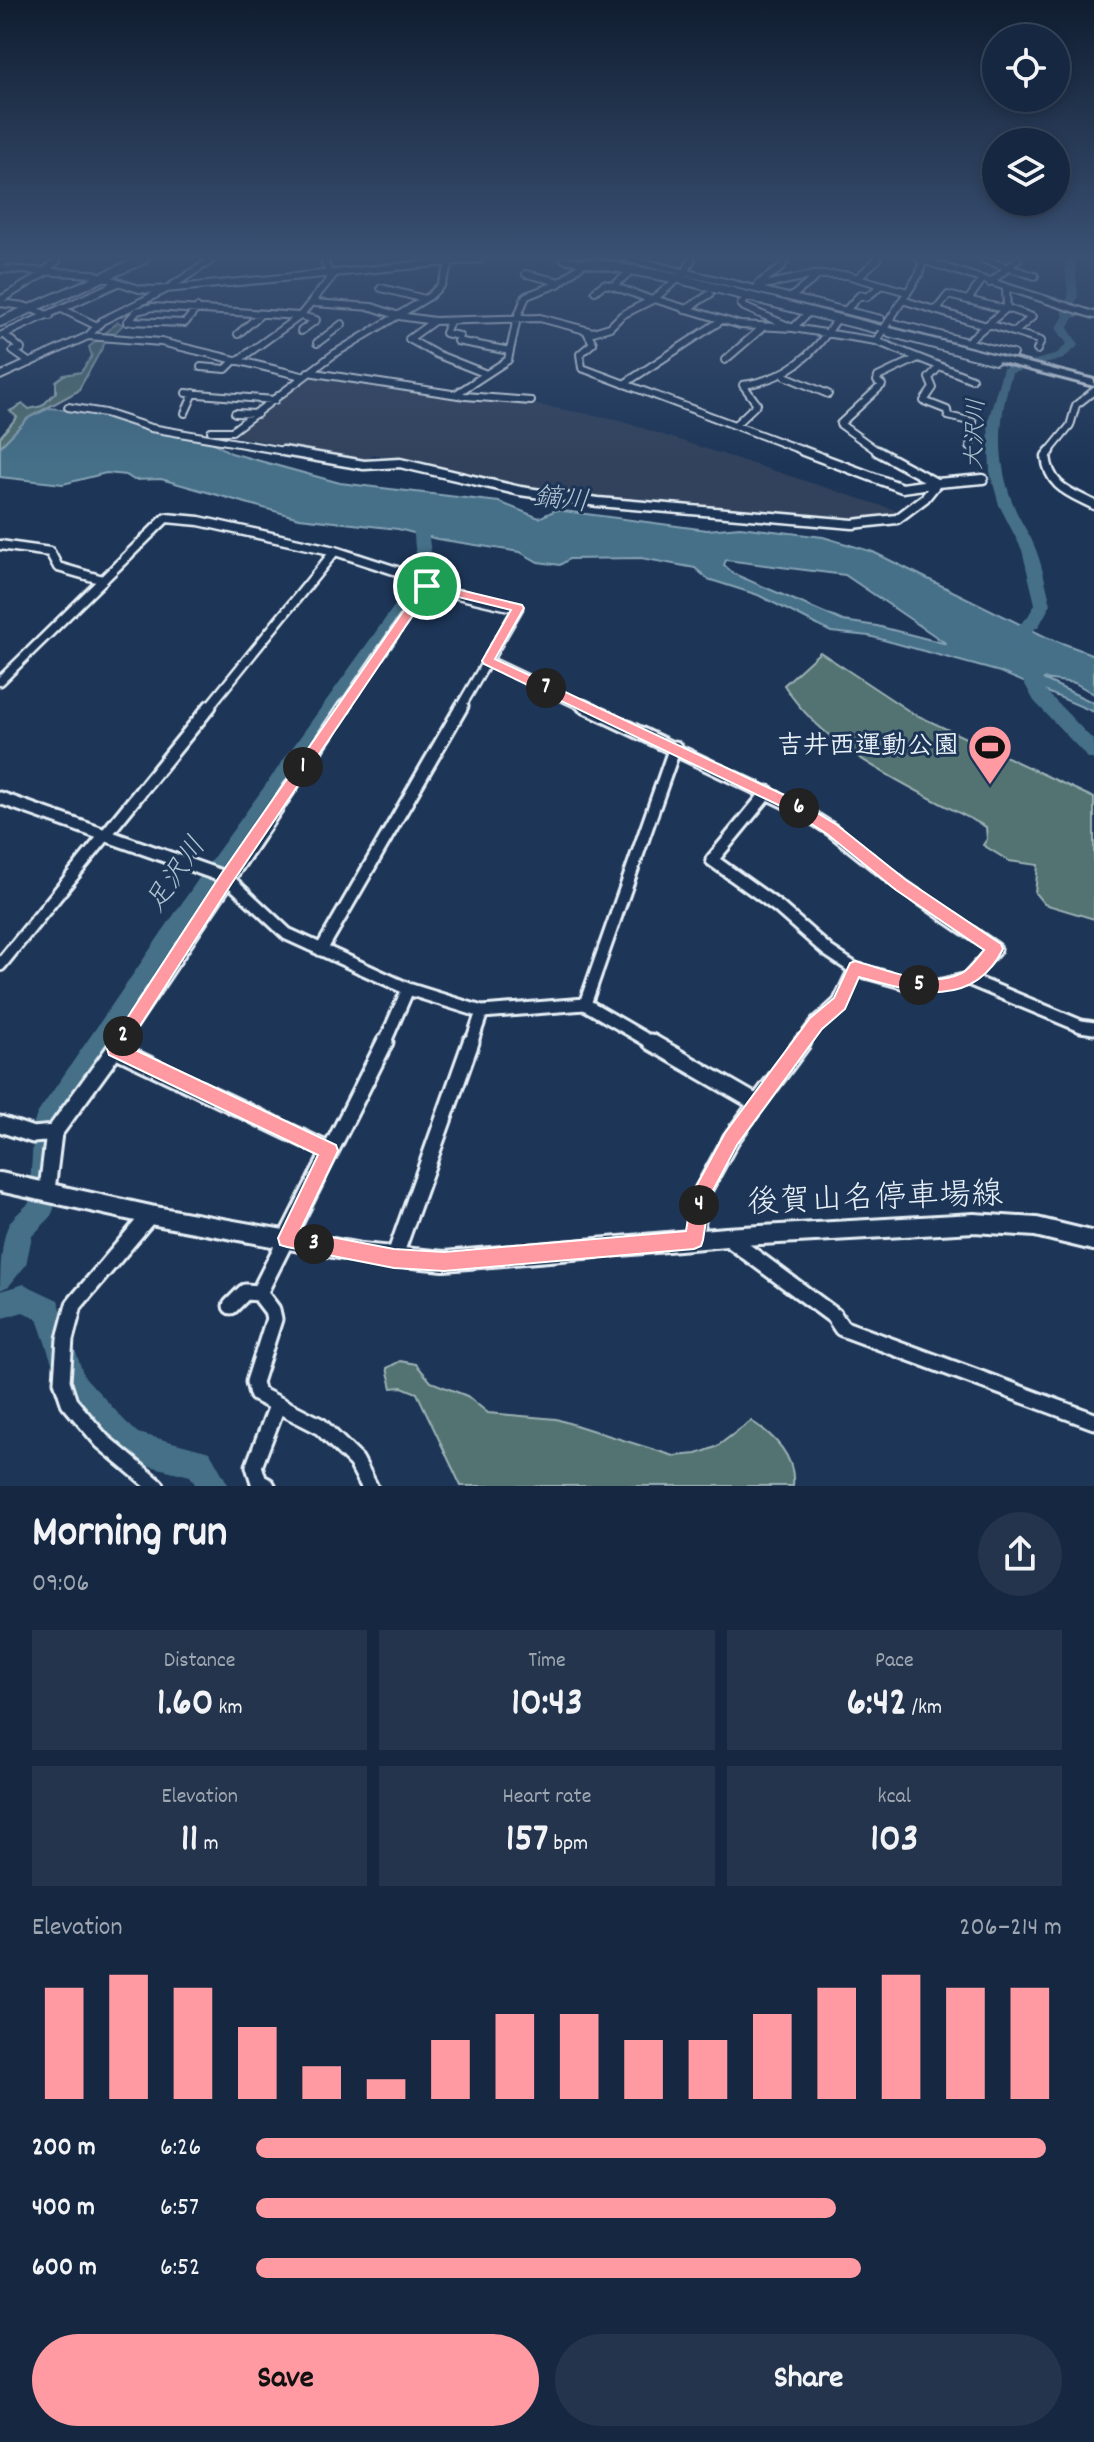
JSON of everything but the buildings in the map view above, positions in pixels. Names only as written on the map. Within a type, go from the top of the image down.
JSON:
[{"type":"highway","points":[[894,328],[1052,370],[1094,388]]},
{"type":"highway","points":[[896,328],[1006,358]]},
{"type":"main road","name":"後賀山名停車場線","points":[[0,1182],[150,1215],[394,1258],[444,1261],[726,1237],[974,1223],[1036,1227],[1091,1241]]},
{"type":"street","points":[[88,336],[93,328]]},
{"type":"street","points":[[238,334],[245,328]]},
{"type":"street","points":[[201,367],[226,369],[281,328]]},
{"type":"street","points":[[301,331],[305,328]]},
{"type":"street","points":[[336,328],[320,341],[348,345]]},
{"type":"street","points":[[173,431],[186,429],[229,433],[305,374],[377,328]]},
{"type":"street","points":[[424,328],[409,339],[436,354],[484,373]]},
{"type":"street","points":[[447,328],[445,333],[459,336],[457,341],[510,351]]},
{"type":"street","points":[[456,394],[508,360],[515,328]]},
{"type":"street","points":[[576,328],[587,332],[604,328]]},
{"type":"street","points":[[624,384],[664,356],[696,343],[713,328]]},
{"type":"street","points":[[725,360],[762,328]]},
{"type":"street","points":[[795,328],[876,341],[937,369],[972,379]]},
{"type":"street","points":[[735,425],[757,404],[743,385],[785,376],[832,328]]},
{"type":"street","points":[[876,341],[884,328]]},
{"type":"street","points":[[891,328],[943,347],[1006,358]]},
{"type":"street","points":[[900,328],[968,341],[1006,358]]},
{"type":"street","points":[[968,341],[984,328]]},
{"type":"street","points":[[1001,328],[1043,342],[1037,350]]},
{"type":"street","points":[[1015,332],[1019,328]]},
{"type":"street","points":[[587,332],[593,343],[580,354],[582,368],[902,488],[983,479]]},
{"type":"street","points":[[3,335],[21,349],[13,351],[15,355],[30,363]]},
{"type":"street","points":[[926,335],[947,336]]},
{"type":"street","points":[[0,376],[88,336],[161,342],[305,374],[531,401]]},
{"type":"street","points":[[937,483],[891,461],[840,424],[882,385],[877,381],[878,377],[943,347]]},
{"type":"street","points":[[194,378],[210,355]]},
{"type":"street","points":[[937,369],[929,378],[933,388],[924,401],[947,410],[948,416],[973,422],[970,447]]},
{"type":"street","points":[[785,376],[828,394]]},
{"type":"street","points":[[1094,388],[1076,405],[1070,426],[1049,449],[1046,470],[1064,492],[1094,505]]},
{"type":"street","points":[[185,413],[190,393],[275,400]]},
{"type":"street","points":[[68,407],[173,431],[364,465],[400,463],[536,493],[853,524],[897,519],[925,498],[937,483]]},
{"type":"street","points":[[235,413],[257,414]]},
{"type":"street","points":[[0,681],[166,518],[199,521],[335,551],[403,573],[427,586],[518,608],[321,950]]},
{"type":"street","points":[[0,545],[50,552],[58,567],[103,580]]},
{"type":"street","points":[[0,965],[335,551]]},
{"type":"street","points":[[47,1190],[54,1134],[115,1049],[227,878],[427,586]]},
{"type":"street","points":[[488,661],[768,792],[832,830],[901,885],[995,949],[968,979],[938,986],[913,985],[855,969],[828,951],[778,907],[712,860],[768,792]]},
{"type":"street","points":[[585,1004],[675,747]]},
{"type":"street","points":[[0,798],[227,878],[287,934],[408,989],[482,1012],[585,1004],[755,1102]]},
{"type":"street","points":[[694,1240],[701,1194],[755,1102],[816,1024],[839,1003],[855,969]]},
{"type":"street","points":[[968,979],[1081,1026],[1094,1028]]},
{"type":"street","points":[[259,1293],[375,1065],[408,989]]},
{"type":"street","points":[[394,1258],[482,1012]]},
{"type":"street","points":[[115,1049],[329,1151]]},
{"type":"street","points":[[0,1124],[33,1135],[54,1134]]},
{"type":"street","points":[[150,1215],[74,1305],[65,1339],[62,1381],[69,1402],[102,1441],[156,1486]]},
{"type":"street","points":[[726,1237],[834,1316],[842,1328],[1094,1421]]},
{"type":"street","points":[[231,1306],[245,1292],[259,1293],[272,1310],[274,1319],[254,1382],[257,1394],[320,1426],[356,1461],[369,1486]]},
{"type":"street","points":[[267,1486],[259,1482],[254,1466],[277,1406]]},
{"type":"shaded area","points":[[310,373],[509,400],[611,418],[898,511],[893,515],[847,520],[582,495],[524,488],[374,454],[367,460],[229,435],[274,404]]},
{"type":"shaded area","points":[[50,408],[106,415],[134,426],[212,442],[231,453],[340,483],[499,502],[539,518],[556,510],[707,530],[740,527],[823,537],[873,552],[1046,637],[1094,655],[1094,694],[1075,683],[1043,679],[1094,703],[1094,712],[1000,672],[869,636],[831,632],[758,595],[708,579],[695,568],[641,558],[569,559],[560,565],[538,562],[520,552],[437,539],[398,529],[299,518],[161,479],[134,480],[126,475],[106,473],[63,484],[0,477],[0,447],[28,418]],"holes":[[[726,560],[845,575],[947,644],[877,626],[843,621],[734,574],[724,565]]]},
{"type":"green space","points":[[111,328],[119,328],[106,341],[78,391],[28,418],[0,447],[0,437],[17,417],[10,411],[23,404],[29,409],[42,406],[56,392],[56,381],[64,375],[81,372],[92,356],[89,347]]},
{"type":"green space","name":"吉井西運動公園","points":[[820,652],[912,713],[1094,798],[1094,919],[1044,904],[1035,893],[1038,865],[1009,861],[983,845],[987,839],[986,827],[875,768],[823,730],[784,685]]},
{"type":"green space","points":[[400,1361],[416,1364],[431,1382],[467,1396],[488,1413],[556,1419],[674,1456],[697,1454],[716,1447],[751,1421],[782,1448],[791,1466],[793,1486],[461,1486],[417,1393],[402,1387],[392,1388],[387,1368]]},
{"type":"waterway","name":"大沢川","points":[[1009,642],[1033,622],[1043,604],[1029,550],[1000,489],[994,455],[997,404],[1007,371],[1059,357],[1073,345],[1062,328]]},
{"type":"waterway","name":"足沢川","points":[[0,1277],[17,1256],[20,1230],[41,1209],[46,1123],[217,868],[420,581],[425,569],[419,515]]},
{"type":"waterway","points":[[1023,666],[1040,696],[1094,753]]},
{"type":"waterway","name":"足沢川","points":[[0,1305],[24,1298],[48,1310],[73,1385],[115,1431],[130,1446],[199,1463],[214,1486]]},
{"type":"place","name":"吉井西運動公園","points":[[990,786]]},
{"type":"route","points":[[427,586],[518,608],[488,661],[796,807],[832,830],[901,885],[995,949],[968,979],[938,986],[913,985],[855,969],[839,1003],[816,1024],[755,1102],[731,1139],[701,1194],[694,1240],[444,1261],[394,1258],[287,1238],[329,1151],[115,1049],[227,878],[427,586]]},
{"type":"water label","name":"鏑川","points":[[561,502]]}]
